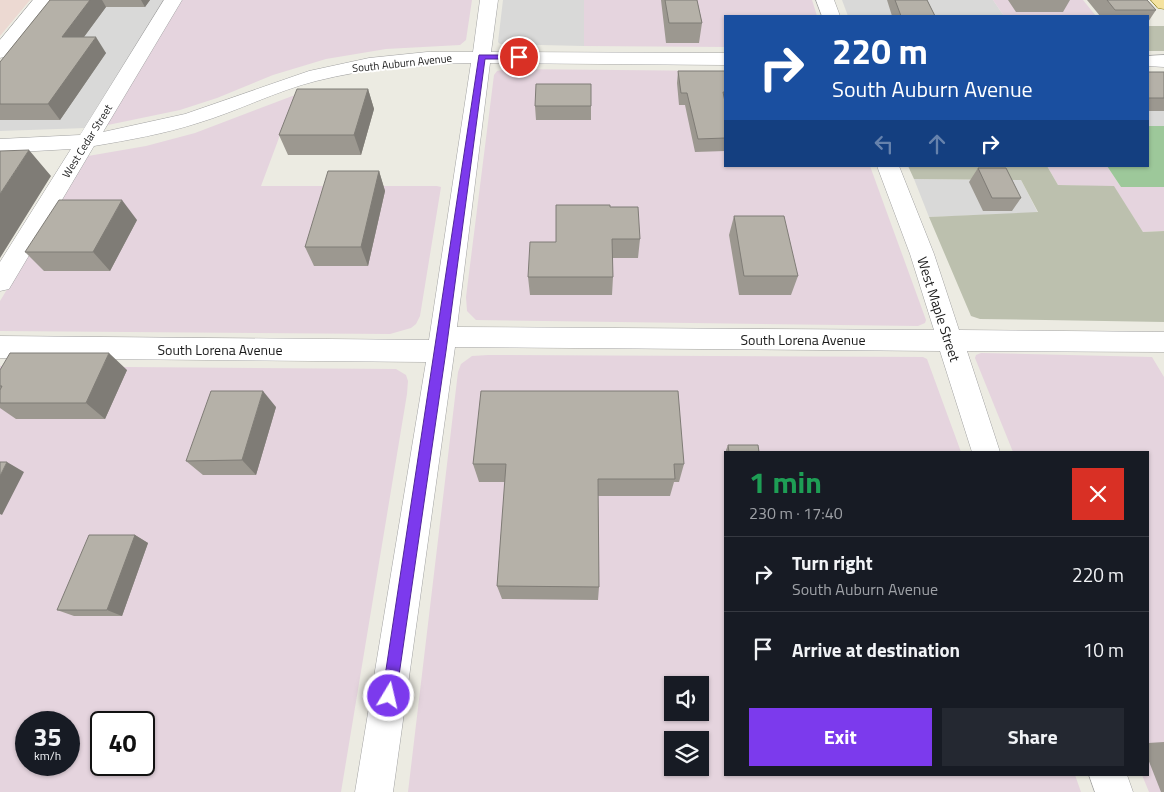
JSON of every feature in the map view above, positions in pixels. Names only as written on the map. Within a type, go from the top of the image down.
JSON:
[{"type":"main road","points":[[1160,0],[1164,4]]},
{"type":"street","points":[[0,52],[42,0]]},
{"type":"street","name":"West Cedar Street","points":[[0,282],[173,0]]},
{"type":"street","points":[[374,792],[442,344],[488,0]]},
{"type":"street","points":[[825,0],[831,15]]},
{"type":"street","name":"South Auburn Avenue","points":[[0,146],[87,141],[123,136],[191,119],[309,77],[369,64],[426,58],[482,56],[724,59]]},
{"type":"street","points":[[1149,61],[1164,61]]},
{"type":"street","name":"West Maple Street","points":[[888,167],[922,254],[986,451]]},
{"type":"street","name":"South Lorena Avenue","points":[[0,348],[950,340],[1164,342]]},
{"type":"street","points":[[1108,776],[1114,792]]},
{"type":"shaded area","points":[[0,0],[30,0],[0,36]]},
{"type":"shaded area","points":[[57,0],[167,0],[86,128],[0,131],[0,72]]},
{"type":"shaded area","points":[[181,0],[472,0],[466,40],[460,45],[386,49],[326,59],[273,75],[217,98],[180,110],[103,126]]},
{"type":"shaded area","points":[[503,0],[584,0],[584,46],[500,44],[498,42]]},
{"type":"shaded area","points":[[584,0],[812,0],[817,15],[724,15],[724,47],[584,46]]},
{"type":"shaded area","points":[[842,0],[993,0],[1003,15],[848,15]]},
{"type":"shaded area","points":[[993,0],[1083,0],[1095,15],[1003,15]]},
{"type":"shaded area","points":[[1149,26],[1164,26],[1164,51],[1149,51]]},
{"type":"shaded area","points":[[507,69],[724,71],[724,167],[870,167],[926,320],[925,323],[918,326],[476,320],[467,311],[466,297],[494,75],[497,71]]},
{"type":"shaded area","points":[[1149,75],[1164,86],[1164,126],[1149,126]]},
{"type":"shaded area","points":[[295,95],[261,186],[441,187],[420,316],[416,324],[411,328],[390,334],[0,331],[0,301],[88,156],[146,146],[195,133]]},
{"type":"shaded area","points":[[908,167],[1048,167],[1058,185],[1114,186],[1143,232],[1164,231],[1164,322],[980,319],[971,316],[929,217],[1038,212],[1021,180],[914,179]]},
{"type":"shaded area","points":[[1048,167],[1108,167],[1121,187],[1164,187],[1164,231],[1143,232],[1114,187],[1058,185]]},
{"type":"shaded area","points":[[914,179],[1021,180],[1038,213],[929,217]]},
{"type":"shaded area","points":[[981,353],[1152,357],[1164,377],[1164,792],[1149,792],[1142,776],[1149,776],[1149,451],[1013,451],[975,358],[976,355]]},
{"type":"shaded area","points":[[488,355],[923,357],[927,359],[961,451],[724,451],[724,776],[1075,776],[1081,792],[408,792],[458,372],[461,364],[472,356]]},
{"type":"shaded area","points":[[0,366],[396,369],[406,375],[408,381],[407,394],[341,792],[0,792]]},
{"type":"green space","points":[[1149,126],[1164,126],[1164,187],[1121,187],[1108,167],[1149,167]]},
{"type":"building","points":[[50,0],[90,0],[62,37],[96,37],[48,104],[0,104],[0,62]]},
{"type":"building","points":[[665,0],[697,0],[702,23],[669,23]]},
{"type":"building","points":[[895,0],[927,0],[934,15],[901,15]]},
{"type":"building","points":[[1107,0],[1147,0],[1156,10],[1115,10]]},
{"type":"building","points":[[678,71],[724,71],[724,138],[698,139],[687,93],[681,93]]},
{"type":"building","points":[[1149,72],[1164,72],[1164,98],[1149,98]]},
{"type":"building","points":[[536,84],[591,84],[591,106],[535,106]]},
{"type":"building","points":[[297,89],[368,89],[354,135],[279,135]]},
{"type":"building","points":[[29,150],[0,194],[0,151]]},
{"type":"building","points":[[978,168],[1006,168],[1021,198],[992,198]]},
{"type":"building","points":[[328,171],[379,171],[361,247],[305,247]]},
{"type":"building","points":[[59,200],[122,200],[93,252],[25,252]]},
{"type":"building","points":[[556,205],[638,207],[640,239],[612,239],[613,277],[528,277],[530,242],[556,242]]},
{"type":"building","points":[[734,216],[784,216],[798,276],[744,276]]},
{"type":"building","points":[[10,353],[109,353],[86,403],[0,403],[0,390],[2,386],[0,386],[0,370]]},
{"type":"building","points":[[211,391],[263,391],[242,460],[186,461]]},
{"type":"building","points":[[481,391],[678,391],[684,464],[674,464],[675,479],[598,479],[599,587],[497,586],[506,464],[473,464]]},
{"type":"building","points":[[728,445],[758,445],[759,451],[729,451]]},
{"type":"building","points":[[0,462],[7,462],[0,476]]},
{"type":"building","points":[[89,535],[135,535],[107,610],[57,610]]},
{"type":"route","points":[[389,696],[441,351],[482,56],[519,57]]}]
